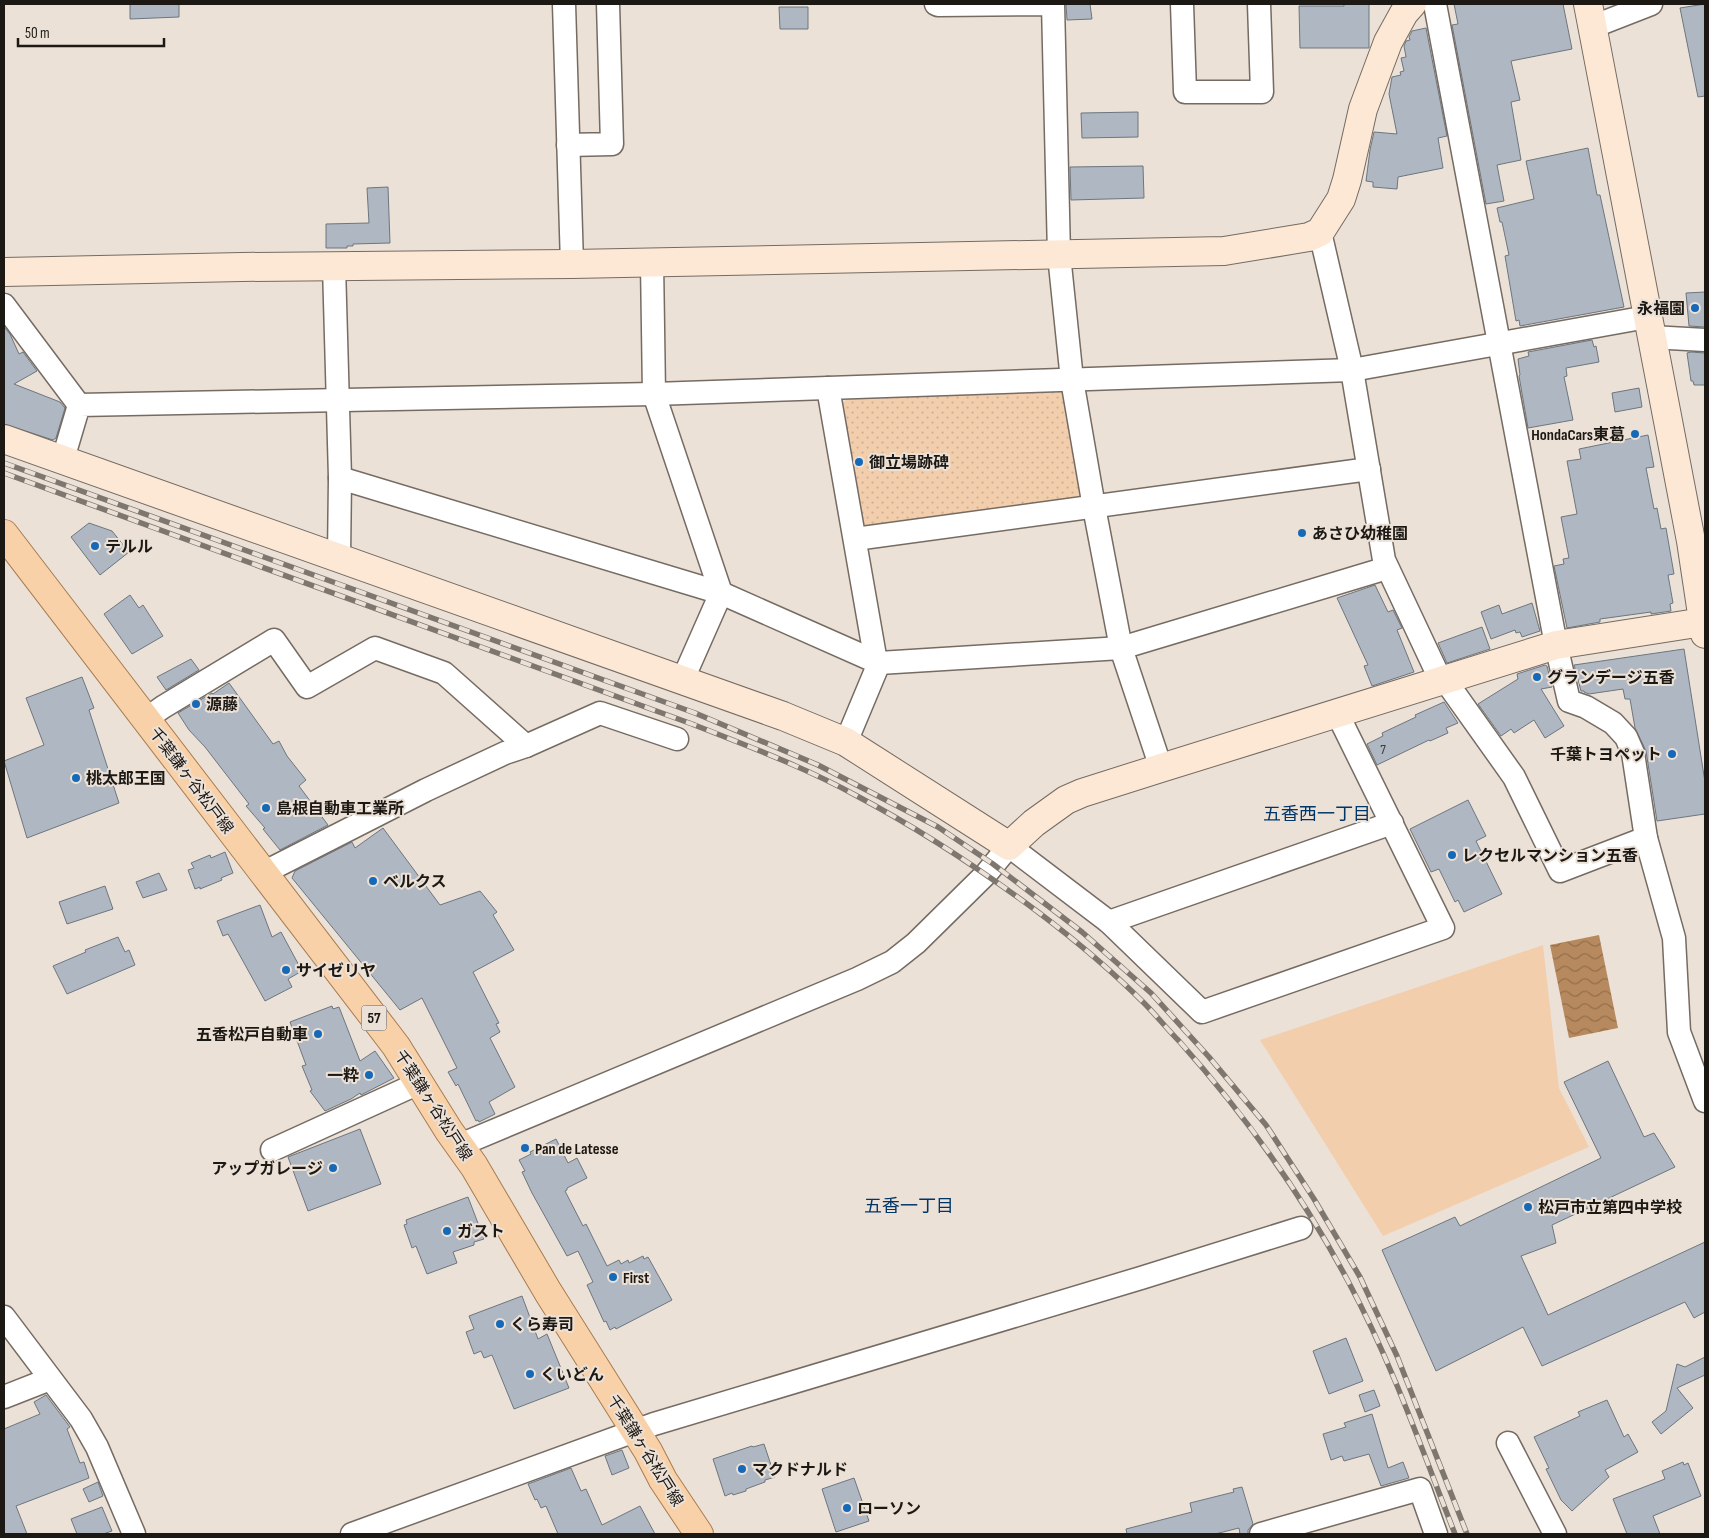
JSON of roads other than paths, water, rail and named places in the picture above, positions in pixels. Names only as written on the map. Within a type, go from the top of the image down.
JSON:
[{"type":"main road","name":"千葉鎌ヶ谷松戸線","points":[[4,534],[396,1046],[449,1131],[460,1145],[558,1308],[635,1430],[663,1480],[699,1534]]},
{"type":"street","points":[[564,4],[572,264]]},
{"type":"street","points":[[568,145],[612,144],[608,4]]},
{"type":"street","points":[[936,4],[1053,4],[1059,255],[1072,380],[1121,648],[1161,768]]},
{"type":"street","points":[[1182,4],[1184,92],[1262,92],[1259,4]]},
{"type":"street","points":[[4,272],[572,264],[1224,251],[1309,237],[1320,232],[1341,199],[1347,180],[1362,108],[1382,58],[1404,12],[1412,4]]},
{"type":"street","points":[[1435,4],[1556,645],[1569,701],[1586,707],[1613,723],[1626,737],[1633,753],[1646,838],[1674,938],[1679,1032],[1705,1100]]},
{"type":"street","points":[[460,1145],[857,979],[892,962],[916,943],[978,882],[1009,846],[1034,823],[1066,800],[1161,768],[1556,645],[1704,628],[1698,540],[1649,327],[1590,16],[1651,4]]},
{"type":"street","points":[[1320,232],[1352,370],[1384,560],[1443,680],[1514,777],[1560,871],[1646,838]]},
{"type":"street","points":[[652,262],[654,394],[721,593],[683,679]]},
{"type":"street","points":[[334,266],[340,478],[339,557]]},
{"type":"street","points":[[4,306],[79,405]]},
{"type":"street","points":[[79,405],[654,394],[1352,370],[1499,344],[1649,327],[1705,340]]},
{"type":"street","points":[[828,388],[878,662],[846,742]]},
{"type":"street","points":[[63,459],[79,405]]},
{"type":"street","points":[[4,438],[683,679],[783,716],[846,742],[1009,846],[1109,922],[1202,1012],[1443,928],[1337,713]]},
{"type":"street","points":[[855,539],[1369,469]]},
{"type":"street","points":[[340,478],[721,593],[878,662],[1121,648],[1387,568]]},
{"type":"street","points":[[146,719],[274,640],[307,687],[375,648],[444,673],[526,746]]},
{"type":"street","points":[[262,873],[426,790],[505,753],[526,746],[600,713],[677,739]]},
{"type":"street","points":[[1109,922],[1392,823]]},
{"type":"street","points":[[272,1150],[419,1083]]},
{"type":"street","points":[[352,1534],[635,1430],[1301,1228]]},
{"type":"street","points":[[4,1317],[81,1419],[97,1447],[134,1534]]},
{"type":"street","points":[[4,1396],[50,1378]]},
{"type":"street","points":[[1508,1443],[1555,1534]]},
{"type":"street","points":[[1261,1534],[1420,1489],[1436,1534]]},
{"type":"water","points":[[1599,935],[1618,1028],[1569,1038],[1550,945]]},
{"type":"railway","points":[[4,463],[695,713],[818,765],[938,827],[993,864],[1082,932],[1151,993],[1209,1057],[1266,1125],[1314,1199],[1360,1277],[1397,1356],[1467,1534]]},
{"type":"railway","points":[[4,473],[692,724],[776,757],[837,785],[904,822],[972,865],[1038,912],[1106,967],[1153,1012],[1204,1069],[1272,1157],[1312,1218],[1365,1313],[1406,1407],[1455,1534]]},
{"type":"place","name":"永福園","points":[[1695,308]]},
{"type":"place","name":"HondaCars東葛","points":[[1635,434]]},
{"type":"place","name":"御立場跡碑","points":[[859,462]]},
{"type":"place","name":"あさひ幼稚園","points":[[1302,533]]},
{"type":"place","name":"テルル","points":[[95,546]]},
{"type":"place","name":"グランデージ五香","points":[[1537,677]]},
{"type":"place","name":"源藤","points":[[196,704]]},
{"type":"place","name":"千葉トヨペット","points":[[1672,754]]},
{"type":"place","name":"桃太郎王国","points":[[76,778]]},
{"type":"place","name":"島根自動車工業所","points":[[266,808]]},
{"type":"place","name":"レクセルマンション五香","points":[[1452,855]]},
{"type":"place","name":"ベルクス","points":[[373,881]]},
{"type":"place","name":"サイゼリヤ","points":[[286,970]]},
{"type":"place","name":"五香松戸自動車","points":[[318,1034]]},
{"type":"place","name":"一粋","points":[[369,1075]]},
{"type":"place","name":"Pan de Latesse","points":[[525,1148]]},
{"type":"place","name":"アップガレージ","points":[[333,1168]]},
{"type":"place","name":"松戸市立第四中学校","points":[[1528,1207]]},
{"type":"place","name":"ガスト","points":[[447,1231]]},
{"type":"place","name":"First","points":[[613,1277]]},
{"type":"place","name":"くら寿司","points":[[500,1324]]},
{"type":"place","name":"くいどん","points":[[530,1374]]},
{"type":"place","name":"マクドナルド","points":[[742,1469]]},
{"type":"place","name":"ローソン","points":[[847,1508]]},
{"type":"district","name":"五香西一丁目","points":[[1317,814]]},
{"type":"district","name":"五香一丁目","points":[[909,1206]]}]
